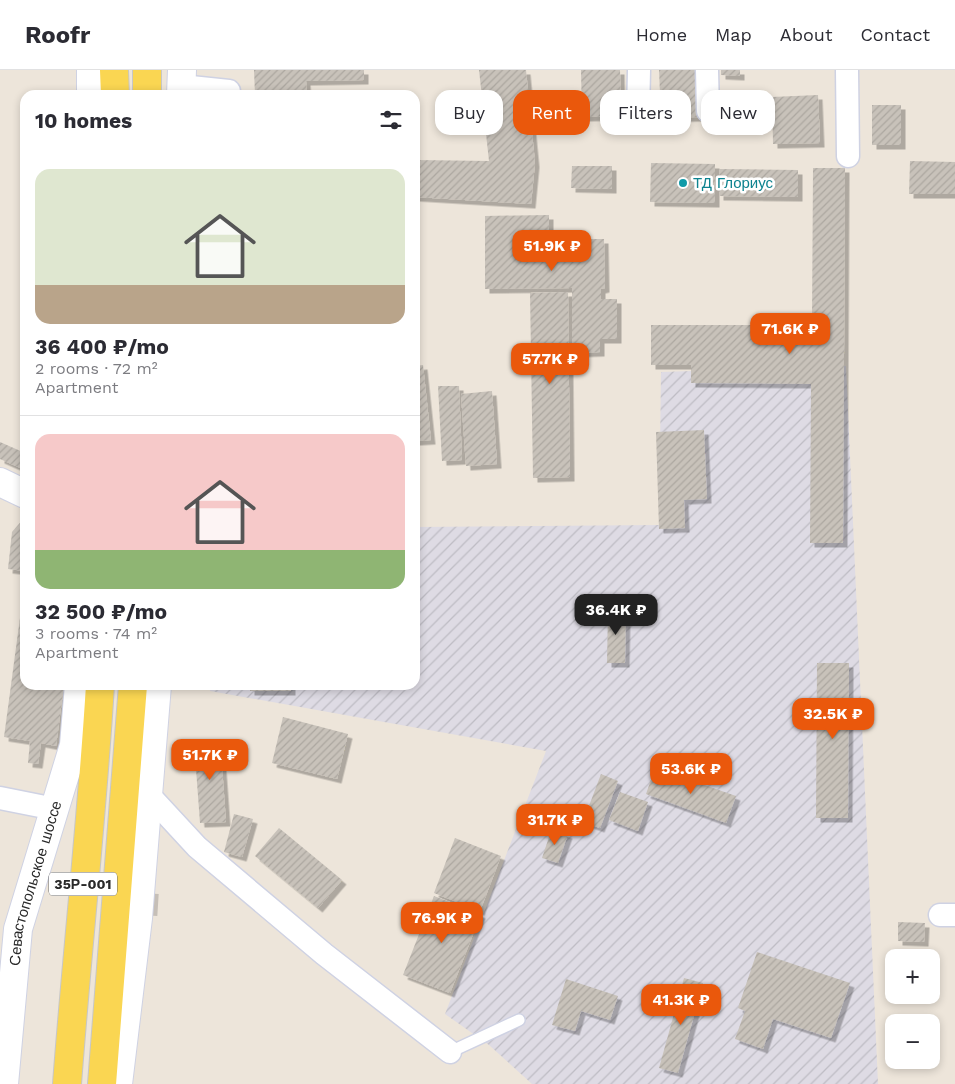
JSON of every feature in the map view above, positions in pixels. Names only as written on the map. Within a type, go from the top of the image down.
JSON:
[{"type":"main road","points":[[91,70],[91,90]]},
{"type":"main road","points":[[114,70],[115,90]]},
{"type":"main road","points":[[147,70],[147,90]]},
{"type":"main road","points":[[0,482],[20,492]]},
{"type":"main road","name":"Севастопольское шоссе","points":[[4,1075],[18,930],[74,745],[79,690]]},
{"type":"main road","name":"35Р-001","points":[[66,1084],[95,763],[100,690]]},
{"type":"main road","name":"35Р-001","points":[[102,1084],[133,690]]},
{"type":"main road","points":[[118,1084],[138,918],[157,820],[148,794],[157,690]]},
{"type":"street","points":[[639,70],[639,90]]},
{"type":"street","points":[[707,70],[707,90]]},
{"type":"street","points":[[847,70],[848,156]]},
{"type":"street","points":[[181,84],[221,90]]},
{"type":"street","points":[[0,798],[55,810]]},
{"type":"street","points":[[157,820],[197,847],[324,954],[450,1052]]},
{"type":"lane","points":[[450,1052],[519,1020]]},
{"type":"shaded area","points":[[846,366],[878,1084],[532,1084],[489,1045],[445,1014],[546,751],[210,691],[420,690],[420,527],[659,525],[661,372]]},
{"type":"building","points":[[254,70],[364,70],[364,80],[306,81],[307,90],[255,90]]},
{"type":"building","points":[[479,70],[526,70],[528,90],[513,90],[513,135],[532,135],[535,163],[531,204],[420,197],[420,160],[489,161],[486,135],[503,135],[503,90],[481,90]]},
{"type":"building","points":[[581,70],[620,70],[620,90],[600,90],[600,117],[590,117],[590,90],[581,90]]},
{"type":"building","points":[[659,70],[698,70],[699,117],[691,117],[691,90],[660,90]]},
{"type":"building","points":[[721,70],[740,70],[740,76],[721,75]]},
{"type":"building","points":[[818,95],[820,143],[773,144],[773,135],[775,135],[775,97]]},
{"type":"building","points":[[872,105],[901,105],[901,145],[872,145]]},
{"type":"building","points":[[910,161],[955,162],[955,194],[909,194]]},
{"type":"building","name":"ТД Глориус","points":[[651,163],[715,164],[715,203],[650,202]]},
{"type":"building","points":[[572,166],[612,166],[612,189],[571,188]]},
{"type":"building","points":[[813,168],[845,168],[843,543],[810,543],[811,384],[691,383],[691,365],[651,365],[651,325],[812,325]]},
{"type":"building","points":[[719,169],[798,170],[798,197],[719,196]]},
{"type":"building","points":[[549,215],[549,239],[604,239],[605,288],[601,289],[601,299],[617,299],[617,339],[600,339],[600,352],[572,353],[572,288],[485,289],[485,216]]},
{"type":"building","points":[[568,292],[570,477],[533,478],[530,293]]},
{"type":"building","points":[[420,365],[423,365],[431,440],[420,441]]},
{"type":"building","points":[[438,386],[459,386],[462,460],[442,461]]},
{"type":"building","points":[[492,391],[497,464],[466,466],[461,394]]},
{"type":"building","points":[[704,430],[707,499],[684,500],[685,528],[659,529],[656,432]]},
{"type":"building","points":[[0,442],[20,451],[20,468],[0,459]]},
{"type":"building","points":[[20,523],[20,570],[8,569],[12,532]]},
{"type":"building","points":[[608,610],[626,610],[625,663],[607,663]]},
{"type":"building","points":[[20,618],[20,690],[63,690],[56,746],[41,743],[38,764],[28,763],[30,741],[4,737]]},
{"type":"building","points":[[817,663],[849,663],[848,818],[816,818]]},
{"type":"building","points":[[250,690],[291,690],[291,691]]},
{"type":"building","points":[[283,717],[348,734],[337,779],[272,763]]},
{"type":"building","points":[[220,739],[226,822],[200,823],[194,742]]},
{"type":"building","points":[[655,768],[736,796],[726,823],[646,794]]},
{"type":"building","points":[[601,774],[618,781],[600,828],[583,822]]},
{"type":"building","points":[[620,792],[648,802],[638,831],[609,820]]},
{"type":"building","points":[[234,814],[253,819],[242,857],[224,852]]},
{"type":"building","points":[[279,828],[342,880],[318,908],[255,856]]},
{"type":"building","points":[[552,828],[568,834],[558,863],[542,858]]},
{"type":"building","points":[[455,838],[501,856],[480,911],[434,893]]},
{"type":"building","points":[[434,896],[481,914],[450,993],[403,975]]},
{"type":"building","points":[[898,922],[925,923],[924,942],[898,941]]},
{"type":"building","points":[[757,952],[850,983],[831,1038],[773,1019],[763,1049],[735,1039],[745,1011],[738,1008]]},
{"type":"building","points":[[684,978],[703,983],[678,1073],[659,1068]]},
{"type":"building","points":[[566,979],[618,996],[610,1020],[581,1011],[575,1031],[552,1025]]},
{"type":"tunnel","points":[[142,904],[158,905]]},
{"type":"place","name":"ТД Глориус","points":[[683,183]]}]
